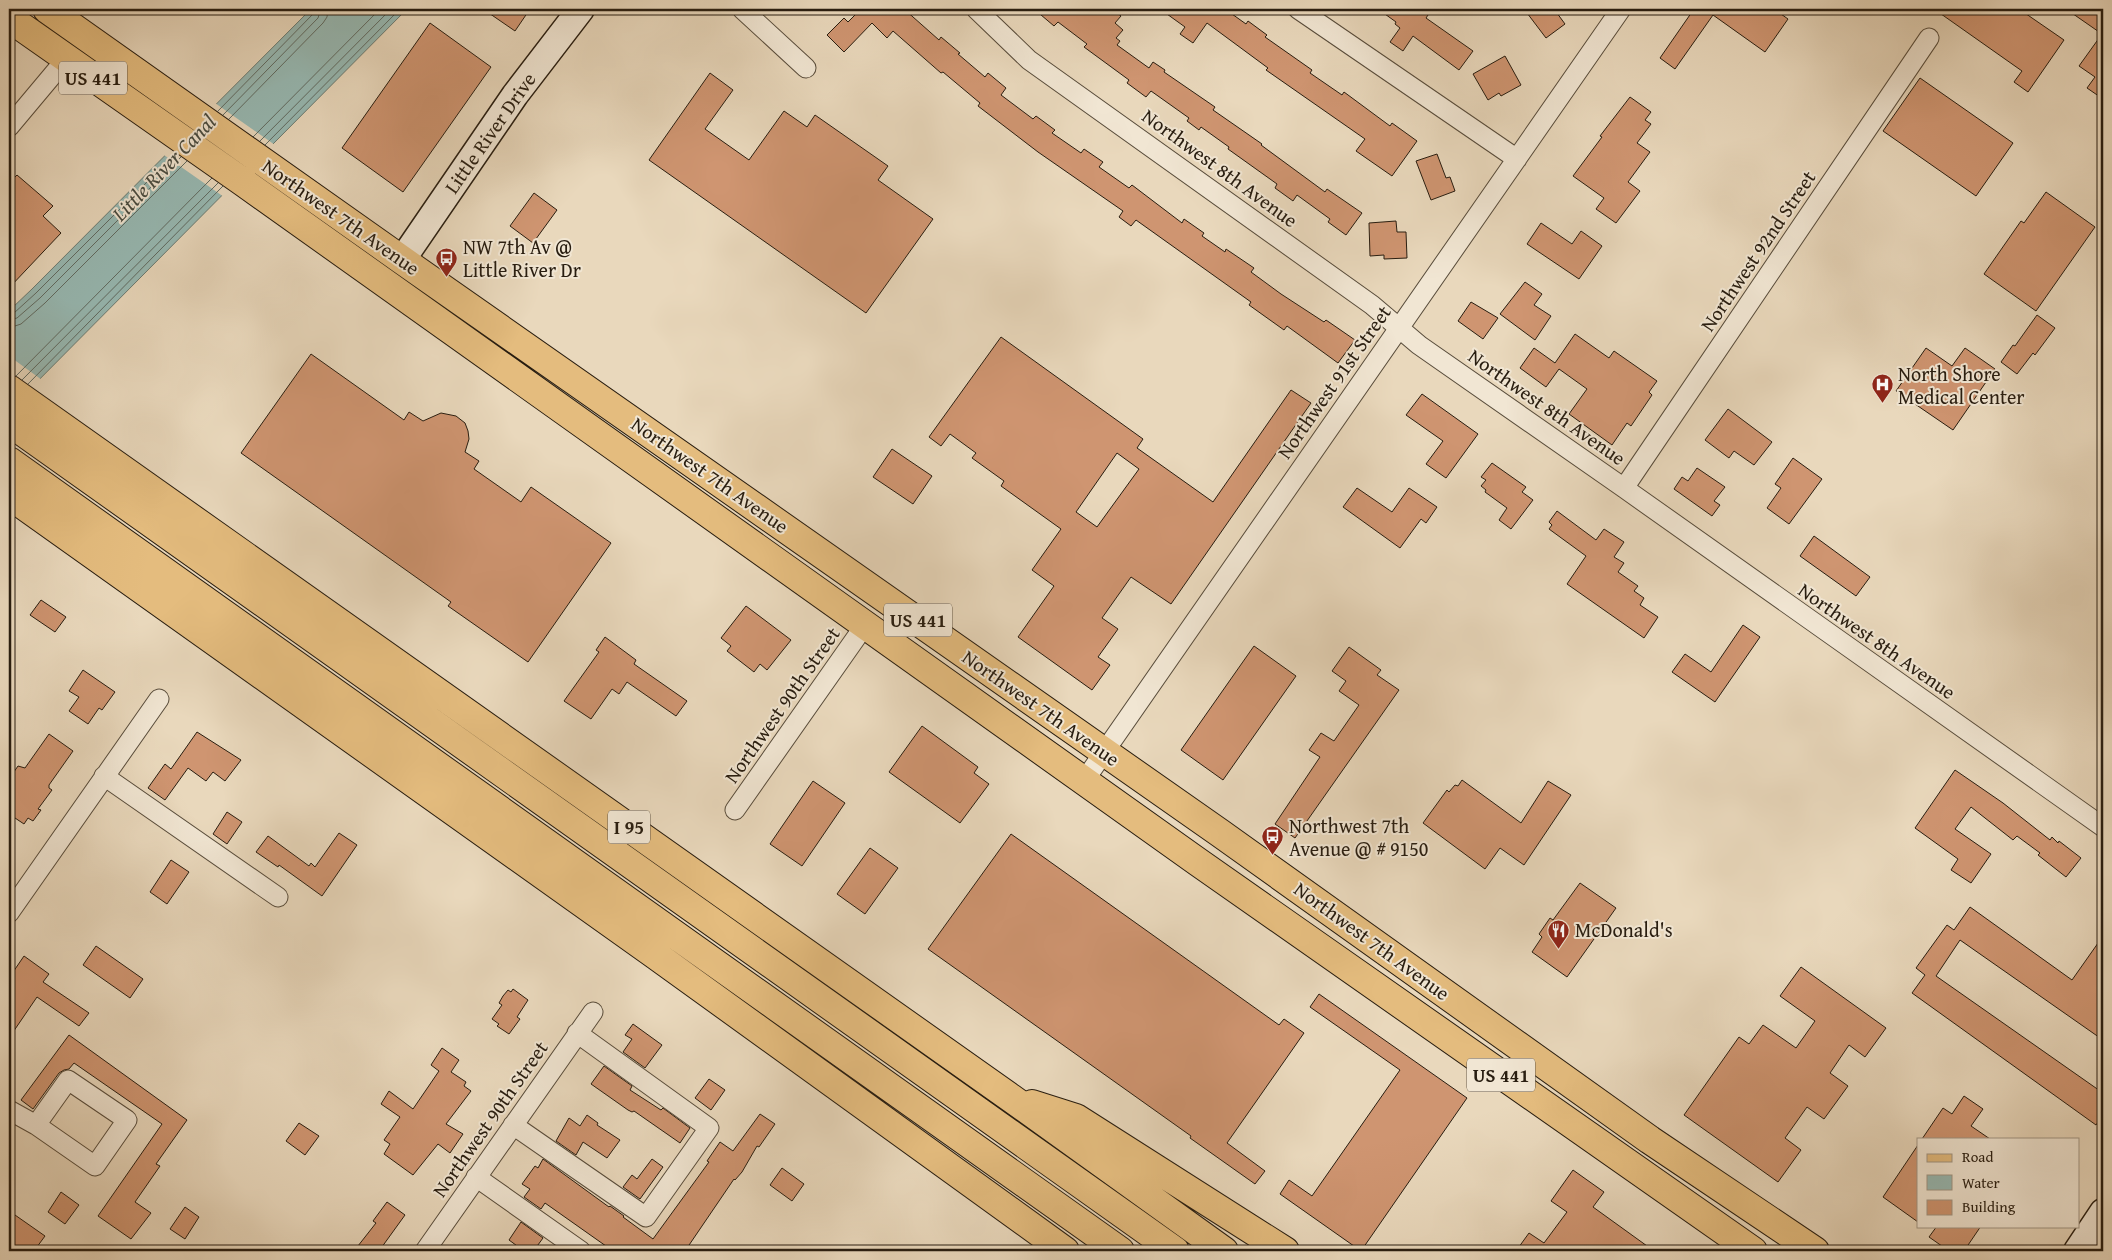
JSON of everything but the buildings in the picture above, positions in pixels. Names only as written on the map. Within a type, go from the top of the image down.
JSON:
[{"type":"main road","name":"Northwest 7th Avenue","points":[[47,9],[1105,752],[1524,1048],[1650,1140],[1815,1251]]},
{"type":"main road","name":"Northwest 7th Avenue","points":[[9,18],[243,182],[1419,1018],[1753,1251]]},
{"type":"main road","points":[[384,284],[402,260]]},
{"type":"main road","name":"I 95","points":[[9,389],[1011,1098],[1224,1251]]},
{"type":"main road","points":[[11,424],[1175,1251]]},
{"type":"main road","points":[[9,461],[1120,1251]]},
{"type":"main road","points":[[9,495],[646,948],[1065,1251]]},
{"type":"main road","points":[[1419,1018],[1449,1016],[1494,1049],[1524,1048]]},
{"type":"main road","points":[[1011,1098],[1076,1118],[1285,1251]]},
{"type":"main road","points":[[1572,1123],[1602,1118],[1688,1178],[1711,1182]]},
{"type":"main road","points":[[1021,1220],[1036,1251]]},
{"type":"street","name":"Little River Drive","points":[[402,260],[515,94],[581,9]]},
{"type":"street","points":[[742,9],[806,68]]},
{"type":"street","name":"Northwest 8th Avenue","points":[[976,9],[1029,60],[1372,305],[1419,346],[1624,488],[2103,827]]},
{"type":"street","points":[[1298,9],[1517,159]]},
{"type":"street","name":"Northwest 91st Street","points":[[1084,781],[1621,9]]},
{"type":"street","name":"Northwest 92nd Street","points":[[1624,488],[1930,38]]},
{"type":"street","points":[[9,127],[66,59]]},
{"type":"street","name":"Northwest 90th Street","points":[[735,810],[865,625]]},
{"type":"street","points":[[9,913],[159,699]]},
{"type":"street","points":[[104,776],[278,897]]},
{"type":"street","name":"Northwest 90th Street","points":[[425,1251],[593,1012]]},
{"type":"street","points":[[513,1125],[646,1217],[709,1128],[577,1033]]},
{"type":"street","points":[[9,1110],[36,1125],[95,1166],[127,1120],[68,1080],[36,1125]]},
{"type":"street","points":[[476,1177],[581,1251]]},
{"type":"street","points":[[2077,1251],[2103,1212]]},
{"type":"water","name":"Little River Canal","points":[[311,9],[407,9],[9,410],[9,309],[32,289]]},
{"type":"pier","points":[[215,103],[275,145],[224,197],[164,155]]},
{"type":"pier","points":[[9,356],[42,380],[9,412]]},
{"type":"place","name":"NW 7th Av @ Little River Dr","points":[[447,277]]},
{"type":"place","name":"North Shore Medical Center","points":[[1882,404]]},
{"type":"place","name":"Northwest 7th Avenue @ # 9150","points":[[1273,856]]},
{"type":"place","name":"McDonald's","points":[[1559,949]]}]
